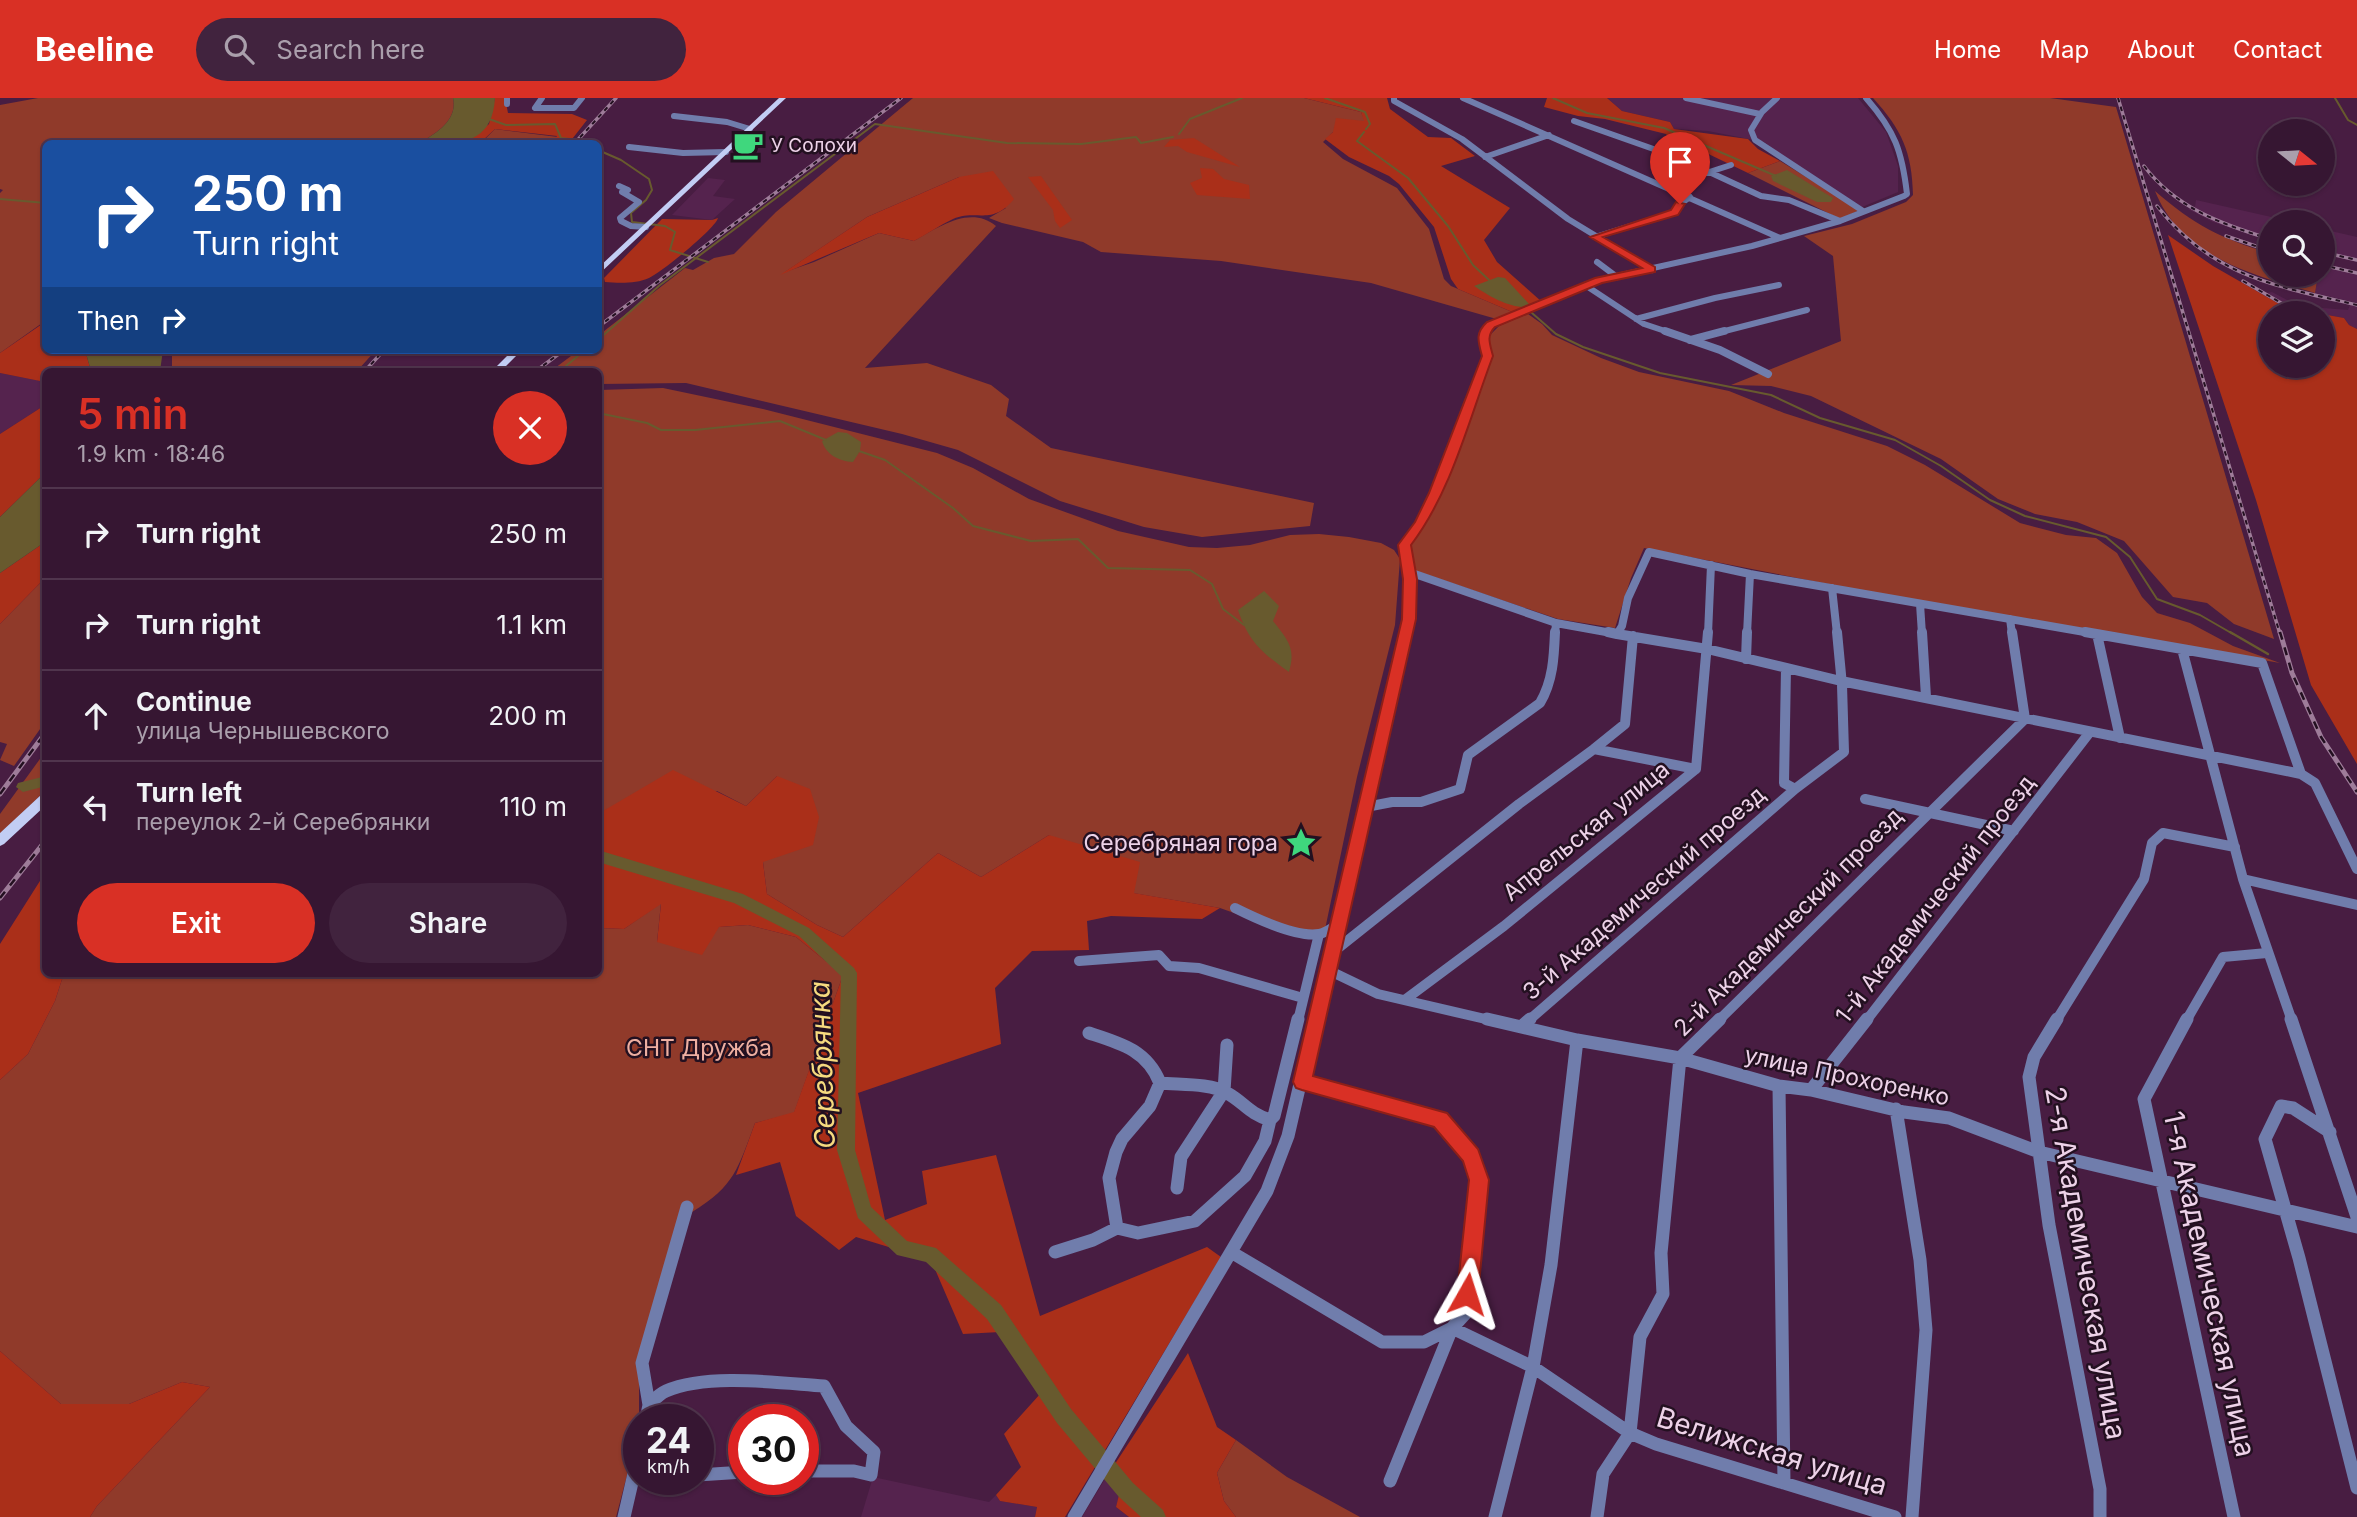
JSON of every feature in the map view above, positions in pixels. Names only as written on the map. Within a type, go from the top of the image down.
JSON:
[{"type":"main road","points":[[602,269],[783,98]]},
{"type":"main road","points":[[499,368],[514,354]]},
{"type":"main road","points":[[0,841],[42,801]]},
{"type":"street","points":[[542,98],[534,108],[574,108],[582,98]]},
{"type":"street","points":[[1394,98],[1394,102],[1415,111],[1462,139],[1595,237],[1652,270]]},
{"type":"street","points":[[1463,98],[1780,238]]},
{"type":"street","points":[[1686,98],[1760,114]]},
{"type":"street","points":[[1777,98],[1764,107],[1751,130],[1755,140],[1863,211]]},
{"type":"street","points":[[1074,1517],[1267,1191],[1288,1136],[1409,619],[1409,572],[1405,545],[1421,523],[1435,493],[1488,356],[1483,337],[1485,330],[1585,285],[1780,238],[1840,221],[1907,194],[1903,159],[1895,131],[1867,98]]},
{"type":"street","points":[[674,116],[727,122],[750,129]]},
{"type":"street","points":[[1574,121],[1679,158],[1761,196],[1789,200],[1840,221]]},
{"type":"street","points":[[1485,157],[1549,135]]},
{"type":"street","points":[[629,147],[682,153],[726,152]]},
{"type":"street","points":[[1666,186],[1731,165]]},
{"type":"street","points":[[619,186],[628,190],[622,192],[639,202],[620,218],[621,221],[631,226],[646,227]]},
{"type":"street","points":[[1595,237],[1675,212],[1680,204],[1690,197]]},
{"type":"street","points":[[1597,262],[1617,277]]},
{"type":"street","points":[[1585,285],[1644,324],[1720,350],[1768,374]]},
{"type":"street","points":[[1636,319],[1715,298],[1728,298],[1779,285]]},
{"type":"street","points":[[1690,340],[1807,310]]},
{"type":"street","points":[[1617,634],[1622,626],[1628,598],[1649,552],[1832,589],[2262,663],[2301,774]]},
{"type":"street","name":"Апрельская улица","points":[[1406,999],[1504,926],[1696,769],[1707,649],[1711,565]]},
{"type":"street","points":[[1409,572],[1556,623],[1707,649],[1840,681],[2301,774],[2315,783],[2357,869]]},
{"type":"street","points":[[1746,659],[1750,574]]},
{"type":"street","name":"3-й Академический проезд","points":[[1521,1027],[1795,789],[1844,752],[1832,589]]},
{"type":"street","points":[[1920,604],[1926,697]]},
{"type":"street","points":[[2010,619],[2025,719]]},
{"type":"street","points":[[1366,807],[1392,802],[1421,802],[1460,789],[1468,755],[1540,703],[1546,695],[1556,623]]},
{"type":"street","points":[[2097,634],[2120,738]]},
{"type":"street","points":[[1332,953],[1519,804],[1625,724],[1633,636]]},
{"type":"street","points":[[2182,649],[2243,879],[2357,1217]]},
{"type":"street","name":"3-й Академический проезд","points":[[1786,668],[1784,782],[1795,789]]},
{"type":"street","name":"2-й Академический проезд","points":[[1630,1433],[1640,1337],[1663,1294],[1661,1253],[1680,1058],[2025,719]]},
{"type":"street","name":"1-й Академический проезд","points":[[1811,1090],[2046,792],[2090,732]]},
{"type":"street","points":[[1594,750],[1696,769]]},
{"type":"street","points":[[1865,799],[2014,831]]},
{"type":"street","name":"2-я Академическая улица","points":[[2101,1517],[2100,1489],[2049,1225],[2029,1077],[2034,1057],[2144,879],[2152,843],[2163,833],[2235,846]]},
{"type":"street","points":[[2243,879],[2357,905]]},
{"type":"street","points":[[1235,908],[1247,915],[1295,930],[1319,934],[1339,924]]},
{"type":"street","points":[[1055,1252],[1093,1240],[1117,1228],[1138,1233],[1195,1221],[1245,1176],[1265,1141],[1270,1120],[1274,1116],[1319,934]]},
{"type":"street","name":"1-я Академическая улица","points":[[2234,1517],[2144,1099],[2166,1055],[2223,957],[2267,953]]},
{"type":"street","points":[[1079,961],[1159,955],[1169,966],[1199,968],[1303,998]]},
{"type":"street","name":"улица Прохоренко","points":[[1328,970],[1378,994],[1577,1040],[1680,1058],[1779,1086],[1950,1118],[2039,1152],[2357,1227]]},
{"type":"street","points":[[1089,1033],[1146,1056],[1156,1068],[1160,1083],[1150,1106],[1122,1139],[1116,1152],[1109,1178],[1117,1228]]},
{"type":"street","points":[[1495,1517],[1533,1367],[1555,1238],[1577,1040]]},
{"type":"street","points":[[1177,1188],[1181,1157],[1224,1091],[1227,1045]]},
{"type":"street","points":[[1231,1252],[1382,1342],[1424,1342],[1452,1328],[1465,1314],[1479,1180],[1471,1156],[1440,1119],[1302,1082]]},
{"type":"street","points":[[1160,1083],[1224,1091],[1254,1115],[1270,1120]]},
{"type":"street","points":[[1779,1086],[1784,1483]]},
{"type":"street","points":[[2330,1132],[2293,1108],[2281,1106],[2265,1139],[2286,1209],[2357,1488]]},
{"type":"street","points":[[1896,1109],[1920,1260],[1926,1331],[1912,1517]]},
{"type":"street","points":[[647,1404],[642,1363],[687,1207]]},
{"type":"street","points":[[1390,1481],[1452,1328]]},
{"type":"street","name":"Велижская улица","points":[[1452,1328],[1533,1367],[1630,1433],[1656,1444],[1895,1517]]},
{"type":"street","points":[[654,1404],[664,1391],[684,1386],[764,1383],[824,1386],[846,1426],[874,1452],[871,1475],[854,1471],[819,1471]]},
{"type":"street","points":[[1597,1517],[1602,1474],[1630,1433]]},
{"type":"street","points":[[624,1517],[630,1495]]},
{"type":"shaded area","points":[[453,98],[495,98],[487,126],[479,134],[466,140],[424,140],[439,131],[449,120],[454,106]]},
{"type":"shaded area","points":[[495,98],[505,98],[508,113],[572,114],[587,120],[571,140],[555,140],[557,136],[495,129],[483,140],[468,140],[489,124]]},
{"type":"shaded area","points":[[1304,98],[1387,98],[1390,109],[1428,137],[1451,138],[1475,156],[1441,166],[1510,208],[1484,240],[1497,262],[1542,302],[1517,314],[1458,289],[1451,279],[1434,227],[1399,184],[1389,176],[1349,157],[1325,139],[1333,132],[1336,118],[1364,121],[1361,112]]},
{"type":"shaded area","points":[[1547,98],[1607,98],[1622,111],[1670,122],[1674,129],[1748,139],[1758,149],[1780,161],[1748,173],[1698,149],[1672,142],[1666,134],[1544,107]]},
{"type":"shaded area","points":[[1607,98],[1858,98],[1886,132],[1898,166],[1898,192],[1862,207],[1799,168],[1764,142],[1708,131],[1674,129],[1670,122],[1622,111]]},
{"type":"shaded area","points":[[1194,138],[1240,167],[1187,152],[1178,146],[1164,147],[1170,140]]},
{"type":"shaded area","points":[[1200,168],[1213,169],[1224,179],[1249,185],[1250,199],[1197,195],[1190,183],[1202,178]]},
{"type":"shaded area","points":[[1787,170],[1833,198],[1831,202],[1817,202],[1773,181],[1771,176]]},
{"type":"shaded area","points":[[993,171],[1014,199],[999,212],[953,219],[914,241],[879,233],[780,275],[867,217],[959,177]]},
{"type":"shaded area","points":[[1041,176],[1072,220],[1060,228],[1055,221],[1053,210],[1028,177]]},
{"type":"shaded area","points":[[708,178],[725,180],[713,196],[735,199],[712,220],[672,215]]},
{"type":"shaded area","points":[[2196,200],[2258,214],[2258,237],[2213,222],[2188,209],[2195,207]]},
{"type":"shaded area","points":[[718,218],[688,250],[649,278],[633,282],[605,282],[604,278],[662,219]]},
{"type":"shaded area","points":[[2335,232],[2357,237],[2357,262],[2335,257]]},
{"type":"shaded area","points":[[2168,235],[2213,266],[2274,301],[2258,301],[2258,378],[2335,378],[2335,316],[2344,318],[2349,325],[2357,329],[2357,764],[2311,685],[2256,500]]},
{"type":"shaded area","points":[[2335,270],[2357,275],[2357,303],[2315,293],[2316,287],[2335,287]]},
{"type":"shaded area","points":[[1498,277],[1505,278],[1529,304],[1527,307],[1506,303],[1474,286]]},
{"type":"shaded area","points":[[2272,292],[2289,301],[2281,301],[2267,293]]},
{"type":"shaded area","points":[[2350,305],[2357,307],[2357,329],[2349,325],[2344,318],[2335,316],[2335,309],[2348,310]]},
{"type":"shaded area","points":[[42,324],[42,354],[86,354],[90,368],[42,368],[42,381],[0,373],[0,353]]},
{"type":"shaded area","points":[[86,354],[162,354],[160,368],[90,368]]},
{"type":"shaded area","points":[[0,373],[42,381],[42,407],[0,434]]},
{"type":"shaded area","points":[[42,407],[42,476],[0,517],[0,434]]},
{"type":"shaded area","points":[[838,432],[847,433],[861,442],[860,451],[853,462],[834,456],[824,446],[822,441]]},
{"type":"shaded area","points":[[42,476],[42,544],[0,573],[0,517]]},
{"type":"shaded area","points":[[42,544],[42,581],[0,624],[0,573]]},
{"type":"shaded area","points":[[1264,591],[1279,606],[1273,621],[1291,650],[1289,672],[1257,646],[1238,610]]},
{"type":"shaded area","points":[[673,770],[746,806],[777,776],[810,789],[819,817],[813,845],[763,862],[767,894],[817,925],[843,937],[938,853],[981,877],[1049,835],[1140,862],[1134,893],[1220,908],[1202,919],[1111,916],[1087,921],[1089,950],[1032,951],[995,988],[1001,1044],[858,1093],[885,1220],[927,1204],[922,1171],[996,1155],[1040,1316],[1207,1247],[1221,1257],[1065,1517],[1035,1517],[1037,1507],[1000,1501],[996,1495],[1021,1467],[1004,1434],[1041,1393],[1000,1332],[963,1334],[931,1260],[856,1237],[839,1250],[796,1216],[780,1162],[736,1175],[755,1123],[794,1112],[843,975],[796,937],[748,925],[719,927],[702,955],[657,942],[661,904],[624,929],[602,928],[602,812]]},
{"type":"shaded area","points":[[42,878],[42,977],[63,977],[55,1001],[28,1054],[0,1080],[0,944]]},
{"type":"shaded area","points":[[0,1351],[61,1404],[129,1404],[182,1382],[210,1387],[97,1506],[90,1517],[0,1517]]},
{"type":"shaded area","points":[[1188,1353],[1217,1427],[1236,1440],[1217,1473],[1224,1501],[1236,1517],[1129,1517],[1116,1507],[1120,1491],[1105,1479]]},
{"type":"shaded area","points":[[873,1477],[989,1502],[996,1495],[1000,1501],[1037,1507],[1035,1517],[861,1517]]},
{"type":"shaded area","points":[[1105,1479],[1121,1492],[1116,1507],[1129,1517],[1082,1517]]},
{"type":"green space","points":[[38,98],[453,98],[454,106],[449,120],[424,140],[42,140],[42,323],[0,353],[0,193],[3,190],[0,189],[0,105]]},
{"type":"green space","points":[[913,98],[1304,98],[1361,112],[1365,121],[1333,132],[1323,142],[1343,159],[1397,188],[1429,229],[1444,279],[1451,286],[1517,314],[1500,320],[1371,283],[1221,261],[1101,252],[1083,242],[989,218],[1006,208],[959,177],[867,217],[785,272],[879,233],[914,241],[955,220],[965,218],[986,220],[996,226],[865,368],[927,363],[991,385],[1009,399],[1006,416],[1051,448],[1314,503],[1310,526],[1202,537],[1144,527],[1060,501],[958,450],[902,434],[686,383],[602,384],[602,368],[555,368],[574,354],[602,354],[602,333],[685,268],[693,270],[714,258],[734,254],[776,212]]},
{"type":"green space","points":[[1873,98],[2050,98],[2116,107],[2274,639],[2234,624],[2207,603],[2173,597],[2124,541],[2077,522],[2035,514],[1998,499],[1941,459],[1811,396],[1771,386],[1731,385],[1841,341],[1833,256],[1804,236],[1852,224],[1906,202],[1913,195],[1904,142]]},
{"type":"green space","points":[[495,129],[558,137],[556,140],[484,140]]},
{"type":"green space","points":[[1780,161],[1860,210],[1840,219],[1748,173]]},
{"type":"green space","points":[[2155,191],[2182,213],[2208,229],[2258,249],[2258,275],[2201,248],[2182,232],[2167,214]]},
{"type":"green space","points":[[2294,287],[2316,287],[2315,293]]},
{"type":"green space","points":[[1528,314],[1552,335],[1601,358],[1639,372],[1729,391],[1784,413],[1887,446],[1925,465],[2020,523],[2066,535],[2096,538],[2117,553],[2142,597],[2157,613],[2190,623],[2233,646],[2280,663],[1864,591],[1644,548],[1615,628],[1558,619],[1416,571],[1409,550],[1447,477],[1490,361],[1490,335],[1499,326]]},
{"type":"green space","points":[[172,354],[372,354],[360,368],[172,368]]},
{"type":"green space","points":[[663,388],[763,409],[937,453],[973,468],[1029,499],[1118,531],[1189,547],[1250,545],[1290,535],[1319,534],[1381,543],[1394,550],[1400,559],[1395,625],[1357,777],[1323,939],[1265,924],[1220,908],[1133,893],[1049,835],[981,877],[938,853],[843,937],[817,925],[767,894],[763,862],[777,776],[746,806],[717,791],[602,813],[602,390]]},
{"type":"green space","points":[[42,581],[42,726],[14,766],[0,760],[7,744],[0,742],[0,624]]},
{"type":"green space","points":[[42,756],[42,794],[0,834],[0,814]]},
{"type":"green space","name":"СНТ Дружба","points":[[661,903],[657,942],[719,927],[748,925],[796,937],[843,975],[794,1113],[755,1123],[733,1175],[718,1193],[692,1212],[639,1375],[639,1404],[623,1404],[623,1491],[616,1517],[90,1517],[97,1506],[210,1387],[182,1382],[129,1404],[61,1404],[0,1351],[0,1080],[28,1054],[55,1001],[63,977],[602,977],[602,928],[624,929]]},
{"type":"green space","points":[[1236,1440],[1287,1477],[1360,1517],[1236,1517],[1224,1501],[1217,1473]]},
{"type":"waterway","points":[[1179,134],[1190,119],[1242,98]]},
{"type":"waterway","points":[[1325,98],[1365,112],[1370,124],[1366,129]]},
{"type":"waterway","points":[[1553,98],[1587,113],[1664,128],[1776,176]]},
{"type":"waterway","points":[[2335,98],[2348,120],[2357,125]]},
{"type":"waterway","points":[[489,119],[506,125],[555,124],[561,138],[569,139]]},
{"type":"waterway","points":[[696,258],[875,124],[1007,143],[1081,144],[1136,137],[1141,143],[1173,137]]},
{"type":"waterway","points":[[1364,132],[1357,141],[1408,178],[1448,226],[1473,265],[1489,280]]},
{"type":"waterway","points":[[602,152],[621,160],[649,179],[652,190],[646,200],[631,213],[632,222],[665,226],[675,232],[670,250],[696,258]]},
{"type":"waterway","points":[[0,199],[42,203]]},
{"type":"waterway","points":[[602,336],[660,285],[696,258]]},
{"type":"waterway","points":[[696,258],[708,262]]},
{"type":"waterway","points":[[1532,313],[1556,334],[1583,347],[1660,373],[1771,395],[1820,418],[1895,440],[1941,466],[1990,500],[2025,516],[2106,537],[2130,557],[2157,599],[2200,615],[2233,634]]},
{"type":"waterway","points":[[564,368],[580,354]]},
{"type":"waterway","points":[[602,414],[647,423],[661,430],[695,430],[780,421],[826,440]]},
{"type":"waterway","points":[[859,451],[885,460],[953,508],[973,526],[1031,541],[1078,539],[1108,568],[1190,570],[1212,584],[1223,609],[1244,625]]},
{"type":"waterway","points":[[2230,632],[2268,654]]},
{"type":"waterway","name":"Серебрянка","points":[[23,787],[42,782]]},
{"type":"waterway","name":"Серебрянка","points":[[602,857],[738,898],[804,932],[849,973],[846,1150],[864,1212],[903,1249],[930,1254],[994,1312],[1064,1416],[1126,1490],[1156,1517]]},
{"type":"railway","points":[[578,140],[616,98]]},
{"type":"railway","points":[[602,324],[901,98]]},
{"type":"railway","points":[[2118,98],[2280,634]]},
{"type":"railway","points":[[2144,166],[2157,181],[2185,204],[2217,220],[2258,235]]},
{"type":"railway","points":[[2157,206],[2178,230],[2200,248],[2247,275],[2272,284],[2357,305]]},
{"type":"railway","points":[[2226,236],[2258,247]]},
{"type":"railway","points":[[2335,255],[2357,260]]},
{"type":"railway","points":[[2335,268],[2357,273]]},
{"type":"railway","points":[[2243,281],[2278,301]]},
{"type":"railway","points":[[368,368],[380,354]]},
{"type":"railway","points":[[540,368],[559,354]]},
{"type":"railway","points":[[2280,632],[2292,673],[2321,737],[2357,792]]},
{"type":"railway","points":[[0,794],[42,737]]},
{"type":"railway","points":[[0,898],[42,845]]},
{"type":"place","name":"У Солохи","points":[[748,145]]},
{"type":"place","name":"Серебряная гора","points":[[1301,843]]},
{"type":"route","points":[[1467,1294],[1479,1180],[1471,1156],[1440,1119],[1302,1082],[1409,619],[1410,579],[1404,550],[1435,493],[1488,356],[1483,337],[1485,330],[1491,325],[1599,280],[1652,270],[1595,237],[1675,212],[1680,204]]}]
